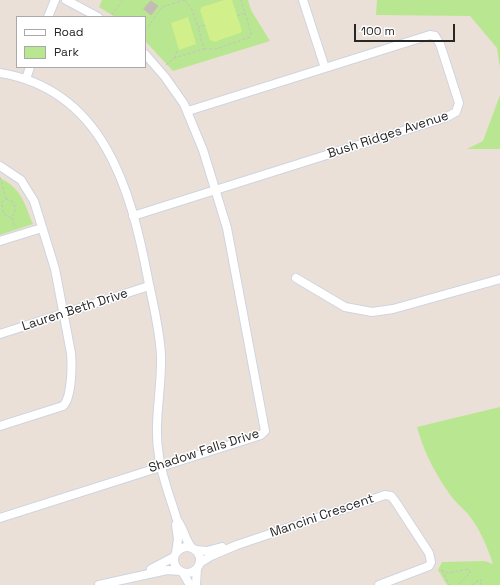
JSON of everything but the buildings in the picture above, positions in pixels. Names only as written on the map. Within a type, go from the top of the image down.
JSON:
[{"type":"street","points":[[48,16],[55,0]]},
{"type":"street","points":[[66,0],[96,16]]},
{"type":"street","points":[[302,0],[325,68]]},
{"type":"street","name":"Bush Ridges Avenue","points":[[133,216],[447,117],[456,112],[459,107],[459,103],[440,44],[435,36],[430,35],[188,111]]},
{"type":"street","points":[[146,55],[169,81],[188,111],[204,150],[216,190]]},
{"type":"street","points":[[26,79],[30,68]]},
{"type":"street","points":[[0,73],[26,79],[47,89],[64,100],[83,116],[97,132],[114,162],[133,216],[142,249],[149,286],[161,355],[156,428],[161,466],[177,520],[178,539],[175,555],[175,566],[190,585]]},
{"type":"street","points":[[0,166],[14,174],[26,186],[34,201],[55,269],[64,313],[72,366],[66,403],[63,406],[0,426]]},
{"type":"street","name":"Shadow Falls Drive","points":[[0,518],[261,435],[265,431],[233,255],[216,190]]},
{"type":"street","points":[[0,241],[42,228]]},
{"type":"street","points":[[296,278],[345,307],[372,312],[393,309],[500,279]]},
{"type":"street","name":"Lauren Beth Drive","points":[[0,334],[149,286]]},
{"type":"street","name":"Mancini Crescent","points":[[198,566],[211,556],[237,545],[385,495],[391,496],[395,501],[429,553],[432,562],[428,566],[379,585]]},
{"type":"street","points":[[177,520],[180,524],[184,537],[199,555],[196,585]]},
{"type":"street","name":"Mancini Crescent","points":[[194,549],[207,551],[237,545]]},
{"type":"street","points":[[141,575],[175,555],[183,548],[194,549]]},
{"type":"street","points":[[99,585],[167,570],[192,572],[198,566]]},
{"type":"path","points":[[112,16],[123,0]]},
{"type":"path","points":[[146,30],[162,7],[184,0],[192,10],[204,49]]},
{"type":"path","points":[[174,58],[204,49],[216,48],[246,40],[250,37],[251,33],[240,0]]},
{"type":"path","points":[[237,16],[245,14]]},
{"type":"path","points":[[198,27],[205,25]]},
{"type":"path","points":[[166,65],[174,58],[178,50]]},
{"type":"path","points":[[0,177],[6,200]]},
{"type":"path","points":[[6,200],[2,202],[2,213],[11,218],[15,228]]},
{"type":"path","points":[[6,200],[13,202],[16,208],[15,213],[11,218]]},
{"type":"path","points":[[449,585],[441,570],[448,573],[469,569],[470,573],[458,585]]},
{"type":"path","points":[[472,585],[480,580],[482,581],[480,585]]},
{"type":"green space","points":[[102,0],[248,0],[251,10],[270,41],[173,71],[146,42],[146,16],[113,16],[99,7]]},
{"type":"green space","points":[[224,0],[232,0],[242,31],[214,42],[210,40],[200,10],[202,7]]},
{"type":"green space","points":[[377,0],[500,0],[500,68],[497,48],[470,16],[376,15]]},
{"type":"green space","points":[[188,17],[196,44],[179,50],[171,23]]},
{"type":"green space","points":[[500,95],[500,149],[467,149],[483,141]]},
{"type":"green space","points":[[0,178],[18,192],[33,224],[0,235]]},
{"type":"green space","points":[[500,407],[500,585],[447,585],[438,570],[442,562],[485,561],[493,564],[480,532],[468,514],[451,496],[435,472],[423,446],[417,427]]}]
